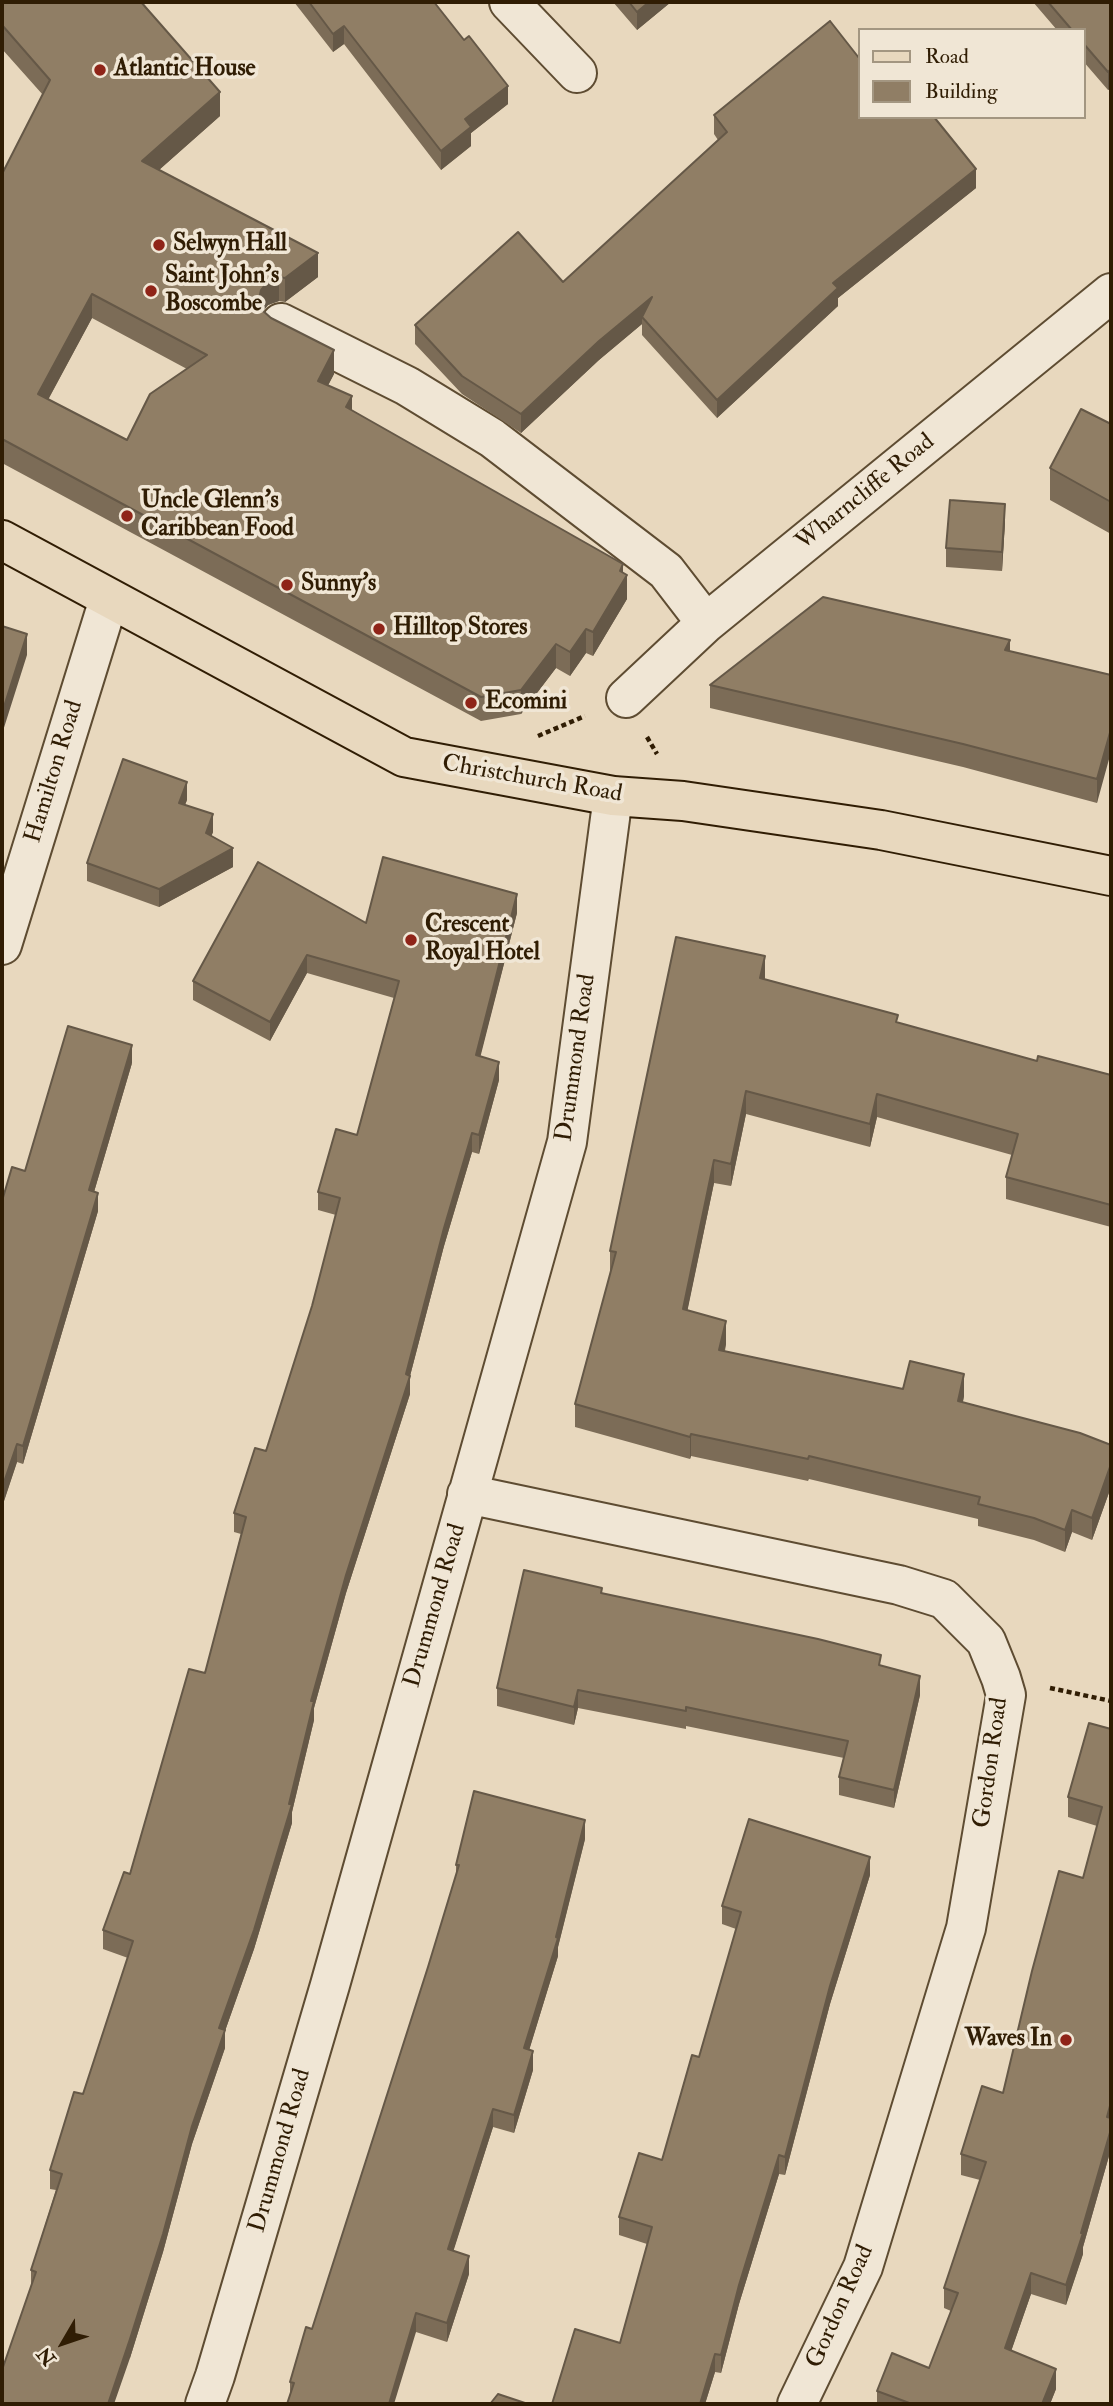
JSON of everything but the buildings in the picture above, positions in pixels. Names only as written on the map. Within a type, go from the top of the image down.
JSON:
[{"type":"main road","name":"Christchurch Road","points":[[2,540],[404,757],[613,796],[683,802],[881,830],[1111,876]]},
{"type":"street","points":[[509,2],[577,73]]},
{"type":"street","name":"Wharncliffe Road","points":[[626,698],[706,623],[1111,293]]},
{"type":"street","points":[[282,323],[407,386],[492,438],[666,570],[706,623]]},
{"type":"street","name":"Hamilton Road","points":[[2,946],[109,599]]},
{"type":"street","name":"Drummond Road","points":[[205,2404],[219,2365],[330,1985],[567,1142],[613,796]]},
{"type":"street","name":"Gordon Road","points":[[467,1494],[899,1585],[944,1599],[986,1641],[1001,1678],[1006,1695],[966,1928],[863,2267],[797,2404]]},
{"type":"path","points":[[526,741],[626,698],[683,802]]},
{"type":"path","points":[[1001,1678],[1111,1701]]},
{"type":"place","name":"Atlantic House","points":[[100,70]]},
{"type":"place","name":"Selwyn Hall","points":[[159,245]]},
{"type":"place","name":"Saint John's Boscombe","points":[[151,291]]},
{"type":"place","name":"Uncle Glenn's Caribbean Food","points":[[127,516]]},
{"type":"place","name":"Sunny's","points":[[287,585]]},
{"type":"place","name":"Hilltop Stores","points":[[379,629]]},
{"type":"place","name":"Ecomini","points":[[471,703]]},
{"type":"place","name":"Crescent Royal Hotel","points":[[411,940]]},
{"type":"place","name":"Waves In","points":[[1066,2040]]}]
